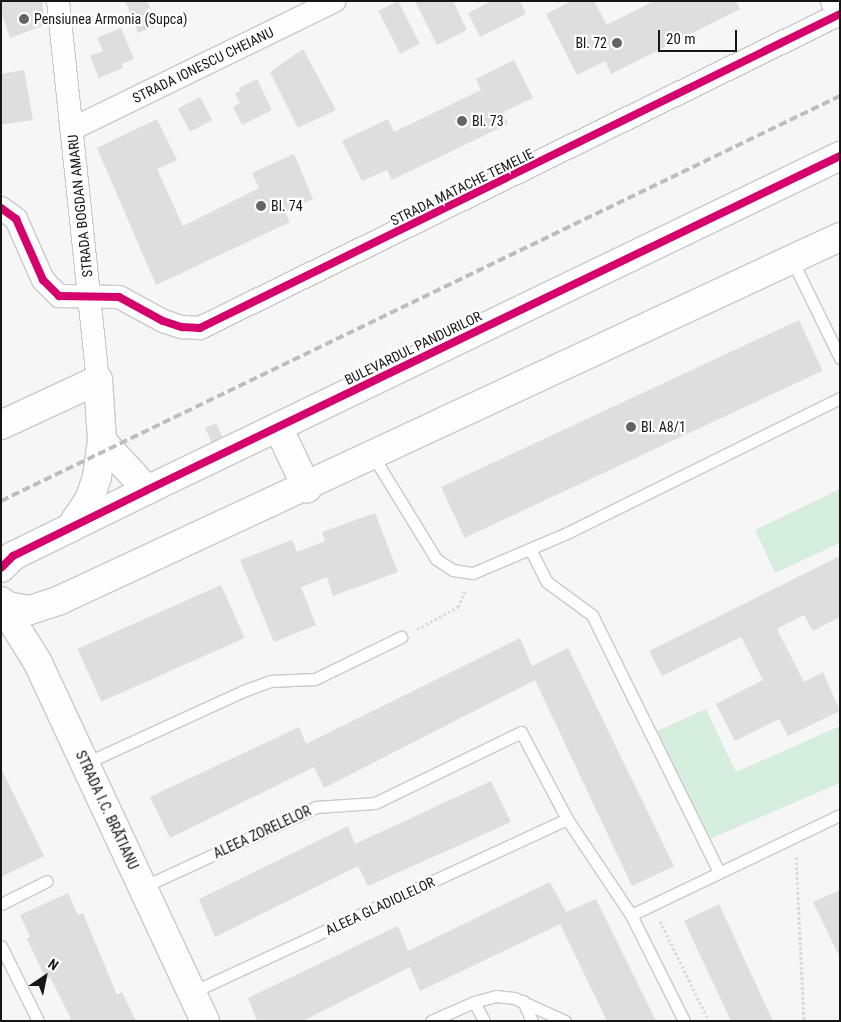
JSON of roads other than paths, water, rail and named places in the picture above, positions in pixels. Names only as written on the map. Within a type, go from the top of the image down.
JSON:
[{"type":"street","name":"STRADA BOGDAN AMARU","points":[[58,1],[98,380],[102,440],[97,477],[89,500],[70,528]]},
{"type":"street","name":"STRADA IONESCU CHEIANU","points":[[72,129],[335,1]]},
{"type":"street","points":[[835,1],[840,8]]},
{"type":"street","name":"STRADA MATACHE TEMELIE","points":[[1,208],[16,219],[49,288],[67,298],[89,296],[119,297],[182,327],[200,328],[217,322],[840,14]]},
{"type":"street","name":"BULEVARDUL PANDURILOR","points":[[1,568],[13,556],[146,490],[840,156]]},
{"type":"street","points":[[1,602],[19,609],[45,607],[307,488],[840,237]]},
{"type":"street","points":[[1,425],[98,380]]},
{"type":"street","points":[[278,427],[307,488]]},
{"type":"street","points":[[102,440],[146,490]]},
{"type":"street","name":"STRADA I.C. BRĂTIANU","points":[[1,602],[38,663],[205,1021]]},
{"type":"lane","points":[[792,260],[840,358]]},
{"type":"lane","points":[[373,456],[436,559],[453,570],[472,573],[530,549],[840,398]]},
{"type":"lane","points":[[530,549],[547,582],[592,615],[719,872]]},
{"type":"lane","points":[[86,763],[243,691],[270,681],[315,679],[401,637]]},
{"type":"lane","name":"ALEEA ZORELELOR","points":[[142,887],[316,807],[375,803],[521,732],[567,819]]},
{"type":"lane","points":[[631,915],[840,815]]},
{"type":"lane","points":[[567,819],[631,915],[684,1021]]},
{"type":"lane","name":"ALEEA GLADIOLELOR","points":[[192,992],[567,819]]},
{"type":"lane","points":[[1,904],[47,881]]},
{"type":"lane","points":[[1,946],[38,1021]]},
{"type":"lane","points":[[431,1021],[474,1002],[496,996],[523,1001],[565,1021]]},
{"type":"lane","points":[[523,1001],[532,1021]]},
{"type":"lane","points":[[474,1002],[484,1021]]},
{"type":"railway","points":[[1,501],[840,96]]},
{"type":"place","name":"Pensiunea Armonia (Supca)","points":[[24,19]]},
{"type":"place","name":"Bl. 72","points":[[617,43]]},
{"type":"place","name":"Bl. 73","points":[[462,121]]},
{"type":"place","name":"Bl. 74","points":[[261,206]]},
{"type":"place","name":"Bl. A8/1","points":[[631,427]]}]
